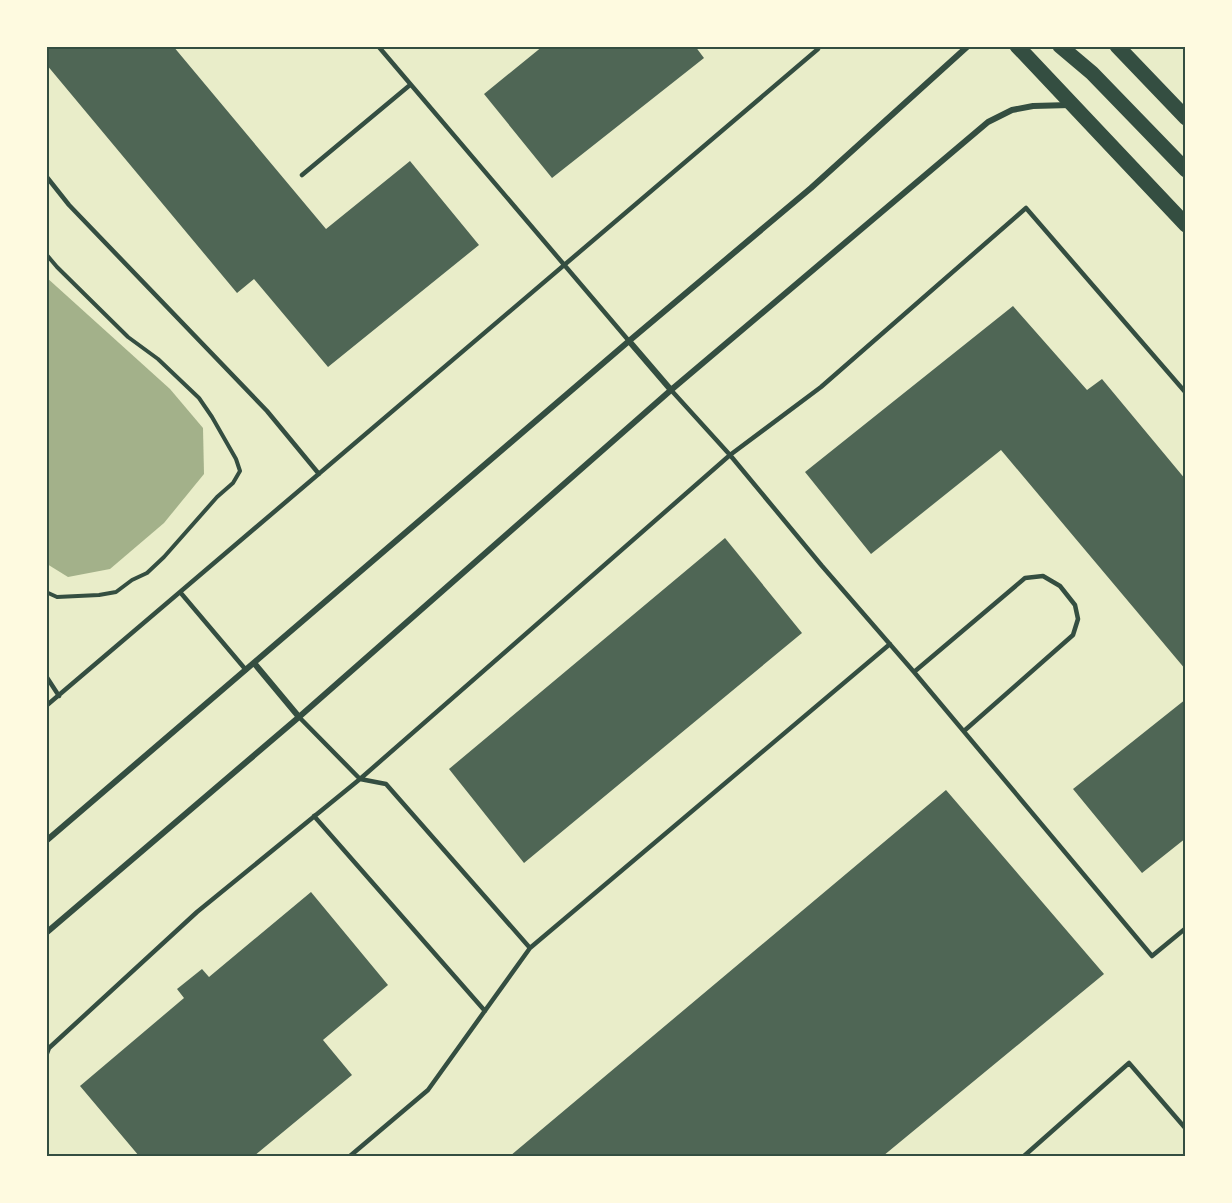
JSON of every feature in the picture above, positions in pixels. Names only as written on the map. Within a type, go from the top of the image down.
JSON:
[{"type":"main road","points":[[1017,46],[1185,225]]},
{"type":"main road","points":[[1060,46],[1092,73],[1185,170]]},
{"type":"main road","points":[[1117,46],[1185,118]]},
{"type":"street","points":[[46,841],[811,188],[968,46]]},
{"type":"street","points":[[46,933],[299,717],[671,390],[988,122],[1012,110],[1033,106],[1073,105]]},
{"type":"street","points":[[629,341],[671,390]]},
{"type":"street","points":[[254,663],[299,717]]},
{"type":"lane","points":[[378,46],[629,341]]},
{"type":"lane","points":[[46,706],[818,50],[815,46]]},
{"type":"lane","points":[[302,175],[410,85]]},
{"type":"lane","points":[[46,176],[69,205],[267,411],[319,474]]},
{"type":"lane","points":[[46,1056],[49,1048],[197,912],[360,779],[730,455],[820,387],[1026,208],[1185,393]]},
{"type":"lane","points":[[671,390],[730,455],[1152,956],[1185,928]]},
{"type":"lane","points":[[914,672],[1025,578],[1042,576],[1060,586],[1075,605],[1078,619],[1073,635],[964,731]]},
{"type":"lane","points":[[180,592],[246,670]]},
{"type":"lane","points":[[350,1156],[428,1090],[530,948],[890,644]]},
{"type":"lane","points":[[46,676],[59,696]]},
{"type":"lane","points":[[299,717],[360,779],[386,784],[530,948]]},
{"type":"lane","points":[[314,816],[485,1011]]},
{"type":"lane","points":[[1024,1156],[1129,1063],[1185,1129]]},
{"type":"path","points":[[46,254],[128,337],[158,359],[199,398],[236,459],[240,471],[233,483],[217,497],[147,573],[132,580],[116,592],[57,597],[46,592]]},
{"type":"shaded area","points":[[46,277],[170,389],[203,428],[204,474],[164,523],[110,569],[68,577],[47,564]]},
{"type":"building","points":[[46,46],[173,46],[326,229],[410,161],[479,245],[328,367],[254,279],[237,293],[46,64]]},
{"type":"building","points":[[543,46],[695,46],[704,58],[552,178],[484,94]]},
{"type":"building","points":[[1013,306],[1087,390],[1102,379],[1186,480],[1186,670],[1001,450],[871,554],[805,472]]},
{"type":"building","points":[[725,538],[802,633],[524,863],[449,769]]},
{"type":"building","points":[[1186,699],[1186,838],[1142,873],[1073,789]]},
{"type":"building","points":[[946,790],[1104,974],[883,1156],[510,1156]]},
{"type":"building","points":[[311,892],[388,985],[323,1040],[352,1075],[254,1156],[139,1156],[80,1086],[184,998],[177,989],[202,969],[209,977]]}]
